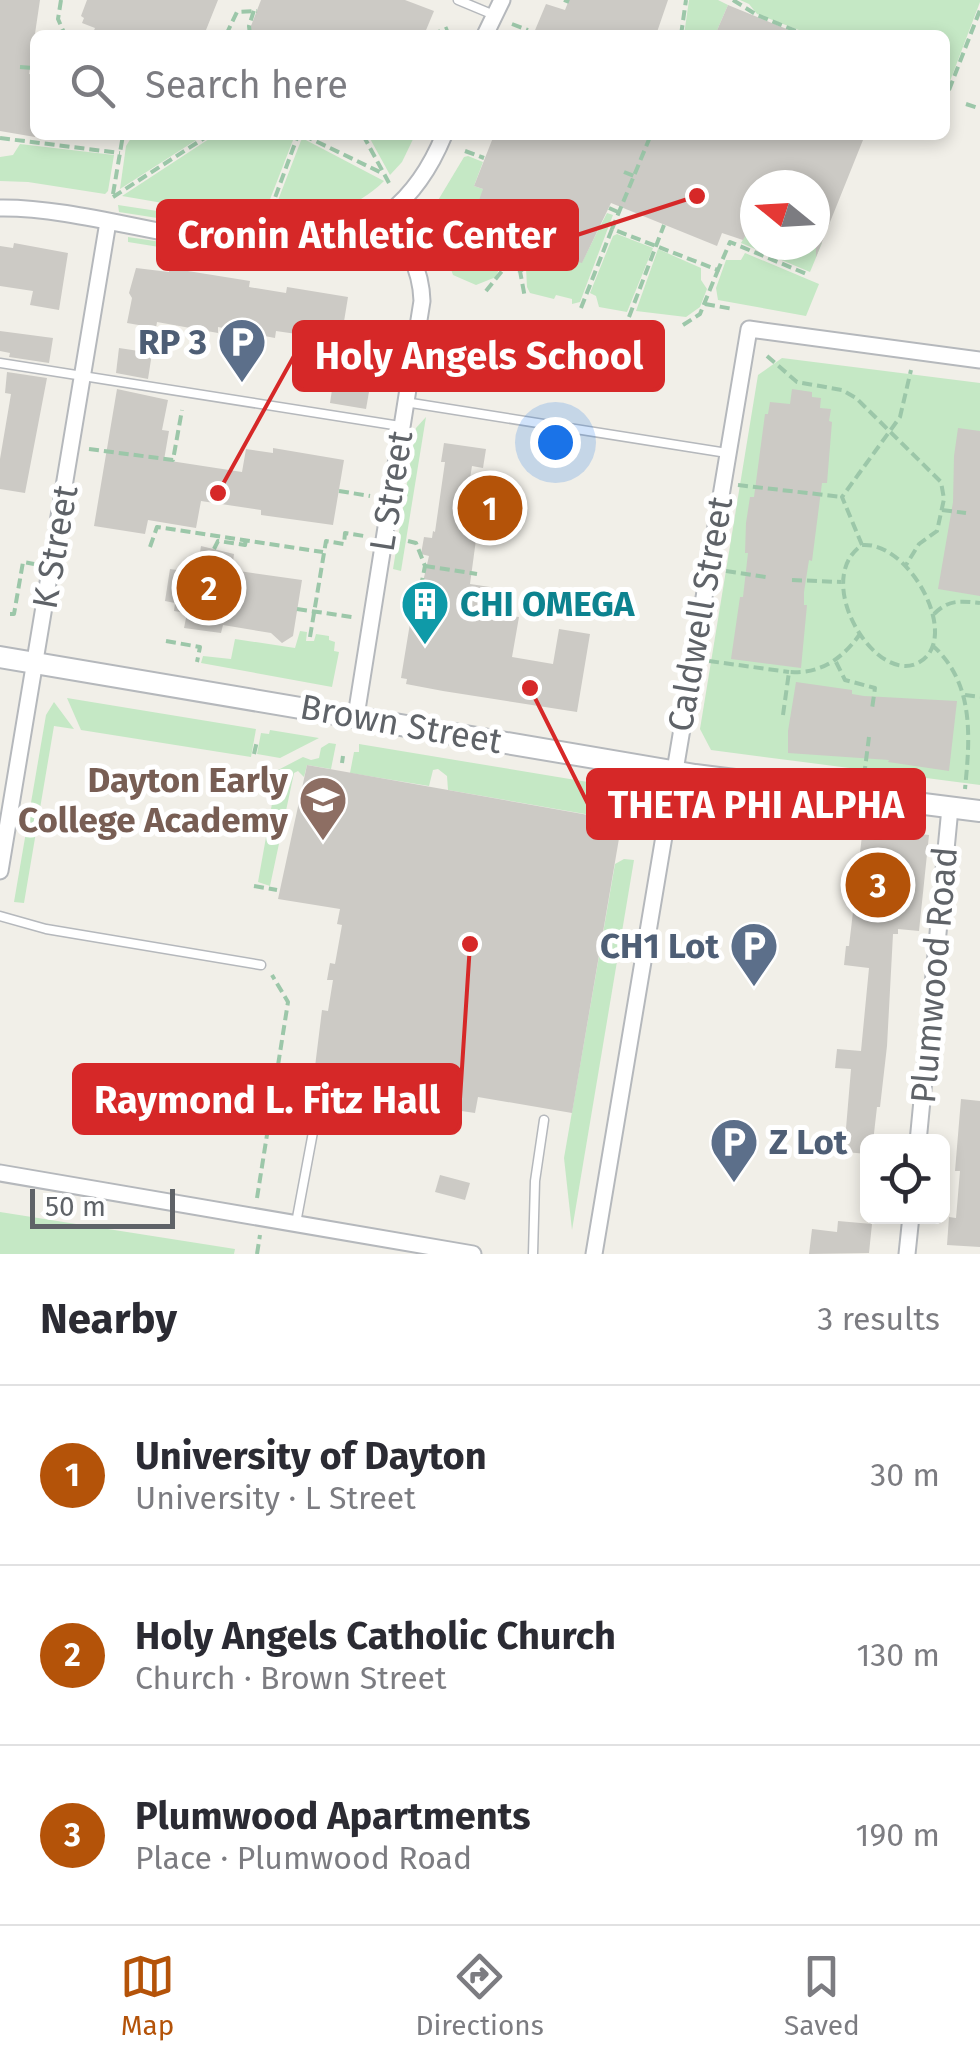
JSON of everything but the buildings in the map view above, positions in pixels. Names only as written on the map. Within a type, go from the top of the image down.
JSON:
[{"type":"street","points":[[5,208],[55,211],[285,249],[328,242],[384,216],[415,186],[441,140]]},
{"type":"street","name":"L Street","points":[[356,716],[421,290],[413,258],[384,216]]},
{"type":"street","name":"K Street","points":[[0,870],[108,222]]},
{"type":"street","name":"Caldwell Street","points":[[594,1254],[749,330],[980,360]]},
{"type":"street","name":"Brown Street","points":[[0,658],[674,771],[980,811]]},
{"type":"street","name":"Plumwood Road","points":[[919,1134],[950,808]]},
{"type":"street","points":[[0,1173],[473,1254]]},
{"type":"street","points":[[908,1254],[910,1224]]},
{"type":"lane","points":[[458,0],[498,8]]},
{"type":"lane","points":[[0,364],[402,427]]},
{"type":"lane","points":[[406,402],[728,453]]},
{"type":"lane","points":[[0,916],[46,930],[261,965]]},
{"type":"lane","points":[[296,1223],[316,1116]]},
{"type":"lane","points":[[533,1254],[535,1180],[544,1120]]},
{"type":"path","points":[[62,0],[58,19],[63,30]]},
{"type":"path","points":[[682,30],[686,0]]},
{"type":"path","points":[[732,0],[794,30]]},
{"type":"path","points":[[228,30],[236,13],[255,10],[249,30]]},
{"type":"path","points":[[950,87],[980,10]]},
{"type":"path","points":[[512,24],[528,30]]},
{"type":"path","points":[[443,30],[448,28]]},
{"type":"path","points":[[20,67],[30,68]]},
{"type":"path","points":[[966,104],[978,108]]},
{"type":"path","points":[[0,138],[121,149]]},
{"type":"path","points":[[124,140],[113,198],[202,140]]},
{"type":"path","points":[[265,224],[299,140]]},
{"type":"path","points":[[312,140],[384,174]]},
{"type":"path","points":[[366,140],[389,182]]},
{"type":"path","points":[[581,308],[649,140]]},
{"type":"path","points":[[465,151],[484,158]]},
{"type":"path","points":[[624,172],[634,176]]},
{"type":"path","points":[[608,208],[618,212]]},
{"type":"path","points":[[629,317],[664,225]]},
{"type":"path","points":[[612,228],[718,270]]},
{"type":"path","points":[[683,325],[700,314],[731,239],[809,275]]},
{"type":"path","points":[[500,245],[538,260],[520,270],[506,266],[500,245]]},
{"type":"path","points":[[486,291],[506,266]]},
{"type":"path","points":[[520,270],[526,298]]},
{"type":"path","points":[[705,304],[733,309]]},
{"type":"path","points":[[766,356],[804,384],[848,393],[940,482],[942,510],[937,531],[919,544],[906,565]]},
{"type":"path","points":[[842,497],[891,432],[904,407],[911,370]]},
{"type":"path","points":[[802,391],[804,384]]},
{"type":"path","points":[[89,449],[174,460],[182,410]]},
{"type":"path","points":[[737,484],[842,497]]},
{"type":"path","points":[[339,491],[370,496]]},
{"type":"path","points":[[842,497],[862,546]]},
{"type":"path","points":[[942,510],[966,513]]},
{"type":"path","points":[[150,547],[157,526],[163,525],[324,552]]},
{"type":"path","points":[[310,637],[326,541],[344,544],[345,533],[364,536]]},
{"type":"path","points":[[215,535],[215,547],[218,541],[245,545],[246,540]]},
{"type":"path","points":[[408,541],[416,543],[426,566],[421,586]]},
{"type":"path","points":[[862,546],[879,546],[906,565],[922,588],[932,616],[932,645],[920,662],[898,666],[873,649],[860,633],[848,610],[841,582],[845,563],[862,546]]},
{"type":"path","points":[[10,614],[14,614],[23,562],[31,564]]},
{"type":"path","points":[[426,566],[478,574]]},
{"type":"path","points":[[723,571],[766,577]]},
{"type":"path","points":[[792,580],[841,582]]},
{"type":"path","points":[[932,616],[946,603],[980,604]]},
{"type":"path","points":[[297,609],[352,617]]},
{"type":"path","points":[[709,660],[808,672],[836,662],[860,633]]},
{"type":"path","points":[[166,642],[200,647],[197,662]]},
{"type":"path","points":[[932,645],[954,672],[963,695],[970,726],[965,789]]},
{"type":"path","points":[[836,662],[840,673],[852,684],[875,688],[872,709]]},
{"type":"path","points":[[783,716],[789,672]]},
{"type":"path","points":[[963,695],[980,696]]},
{"type":"path","points":[[864,776],[870,737]]},
{"type":"path","points":[[254,754],[257,741]]},
{"type":"path","points":[[254,886],[277,890]]},
{"type":"path","points":[[256,1202],[288,1002],[272,976]]},
{"type":"path","points":[[258,1254],[260,1235]]},
{"type":"green space","points":[[689,0],[718,0],[728,5],[717,30],[685,30]]},
{"type":"green space","points":[[740,0],[980,0],[950,81],[950,30],[799,30],[757,14]]},
{"type":"green space","points":[[130,140],[196,140],[120,189]]},
{"type":"green space","points":[[207,140],[293,140],[262,220],[122,196]]},
{"type":"green space","points":[[301,140],[384,181],[360,200],[331,213],[301,220],[270,221]]},
{"type":"green space","points":[[371,140],[413,140],[402,162],[390,175]]},
{"type":"green space","points":[[20,144],[114,155],[108,191],[105,194],[0,181],[0,157],[13,155]]},
{"type":"green space","points":[[468,156],[483,162],[474,186],[483,189],[480,230],[497,236],[497,249],[503,259],[496,277],[476,285],[453,275],[431,212]]},
{"type":"green space","points":[[118,205],[283,230],[291,236],[119,212]]},
{"type":"green space","points":[[607,213],[613,215],[580,302],[572,304],[572,299],[530,293],[526,268],[537,265],[546,254],[582,262]]},
{"type":"green space","points":[[617,234],[653,248],[627,312],[599,307],[596,296],[590,293]]},
{"type":"green space","points":[[128,237],[255,256],[302,256],[322,261],[265,264],[128,242]]},
{"type":"green space","points":[[658,249],[701,268],[701,280],[707,289],[700,307],[686,317],[636,311]]},
{"type":"green space","points":[[726,260],[762,260],[819,284],[806,316],[718,300],[716,288]]},
{"type":"green space","points":[[781,260],[815,260],[810,272]]},
{"type":"green space","points":[[782,358],[980,383],[980,785],[711,750],[700,729],[758,375]]},
{"type":"green space","points":[[426,417],[401,571],[393,569],[416,428]]},
{"type":"green space","points":[[300,631],[307,632],[306,641],[314,641],[316,634],[329,636],[335,642],[334,651],[339,652],[332,687],[201,663],[203,656],[231,659],[235,639],[295,648]]},
{"type":"green space","points":[[67,698],[256,729],[251,757],[81,730]]},
{"type":"green space","points":[[54,702],[74,729],[54,726],[24,903],[14,902],[46,715]]},
{"type":"green space","points":[[270,730],[319,738],[280,758],[257,754],[261,733],[269,734]]},
{"type":"green space","points":[[336,744],[331,769],[307,765],[304,777],[298,771],[294,773],[270,886],[258,882],[278,770],[303,757],[319,758],[321,748]]},
{"type":"green space","points":[[359,744],[618,787],[618,791],[631,789],[641,803],[641,819],[636,831],[632,827],[626,833],[621,828],[621,806],[611,800],[602,817],[448,790],[447,776],[438,769],[433,770],[429,786],[350,773]]},
{"type":"green space","points":[[624,859],[634,860],[572,1230],[564,1158],[615,864]]},
{"type":"green space","points":[[0,1212],[235,1249],[234,1254],[0,1254]]},
{"type":"place","name":"Cronin Athletic Center","points":[[697,196]]},
{"type":"place","name":"RP 3","points":[[242,384]]},
{"type":"place","name":"Holy Angels School","points":[[218,493]]},
{"type":"place","name":"University of Dayton","points":[[490,508]]},
{"type":"place","name":"Holy Angels Catholic Church","points":[[209,588]]},
{"type":"place","name":"CHI OMEGA","points":[[425,646]]},
{"type":"place","name":"THETA PHI ALPHA","points":[[530,688]]},
{"type":"place","name":"Dayton Early College Academy","points":[[323,842]]},
{"type":"place","name":"Plumwood Apartments","points":[[878,885]]},
{"type":"place","name":"Raymond L. Fitz Hall","points":[[470,944]]},
{"type":"place","name":"CH1 Lot","points":[[754,988]]},
{"type":"place","name":"Z Lot","points":[[734,1184]]}]
